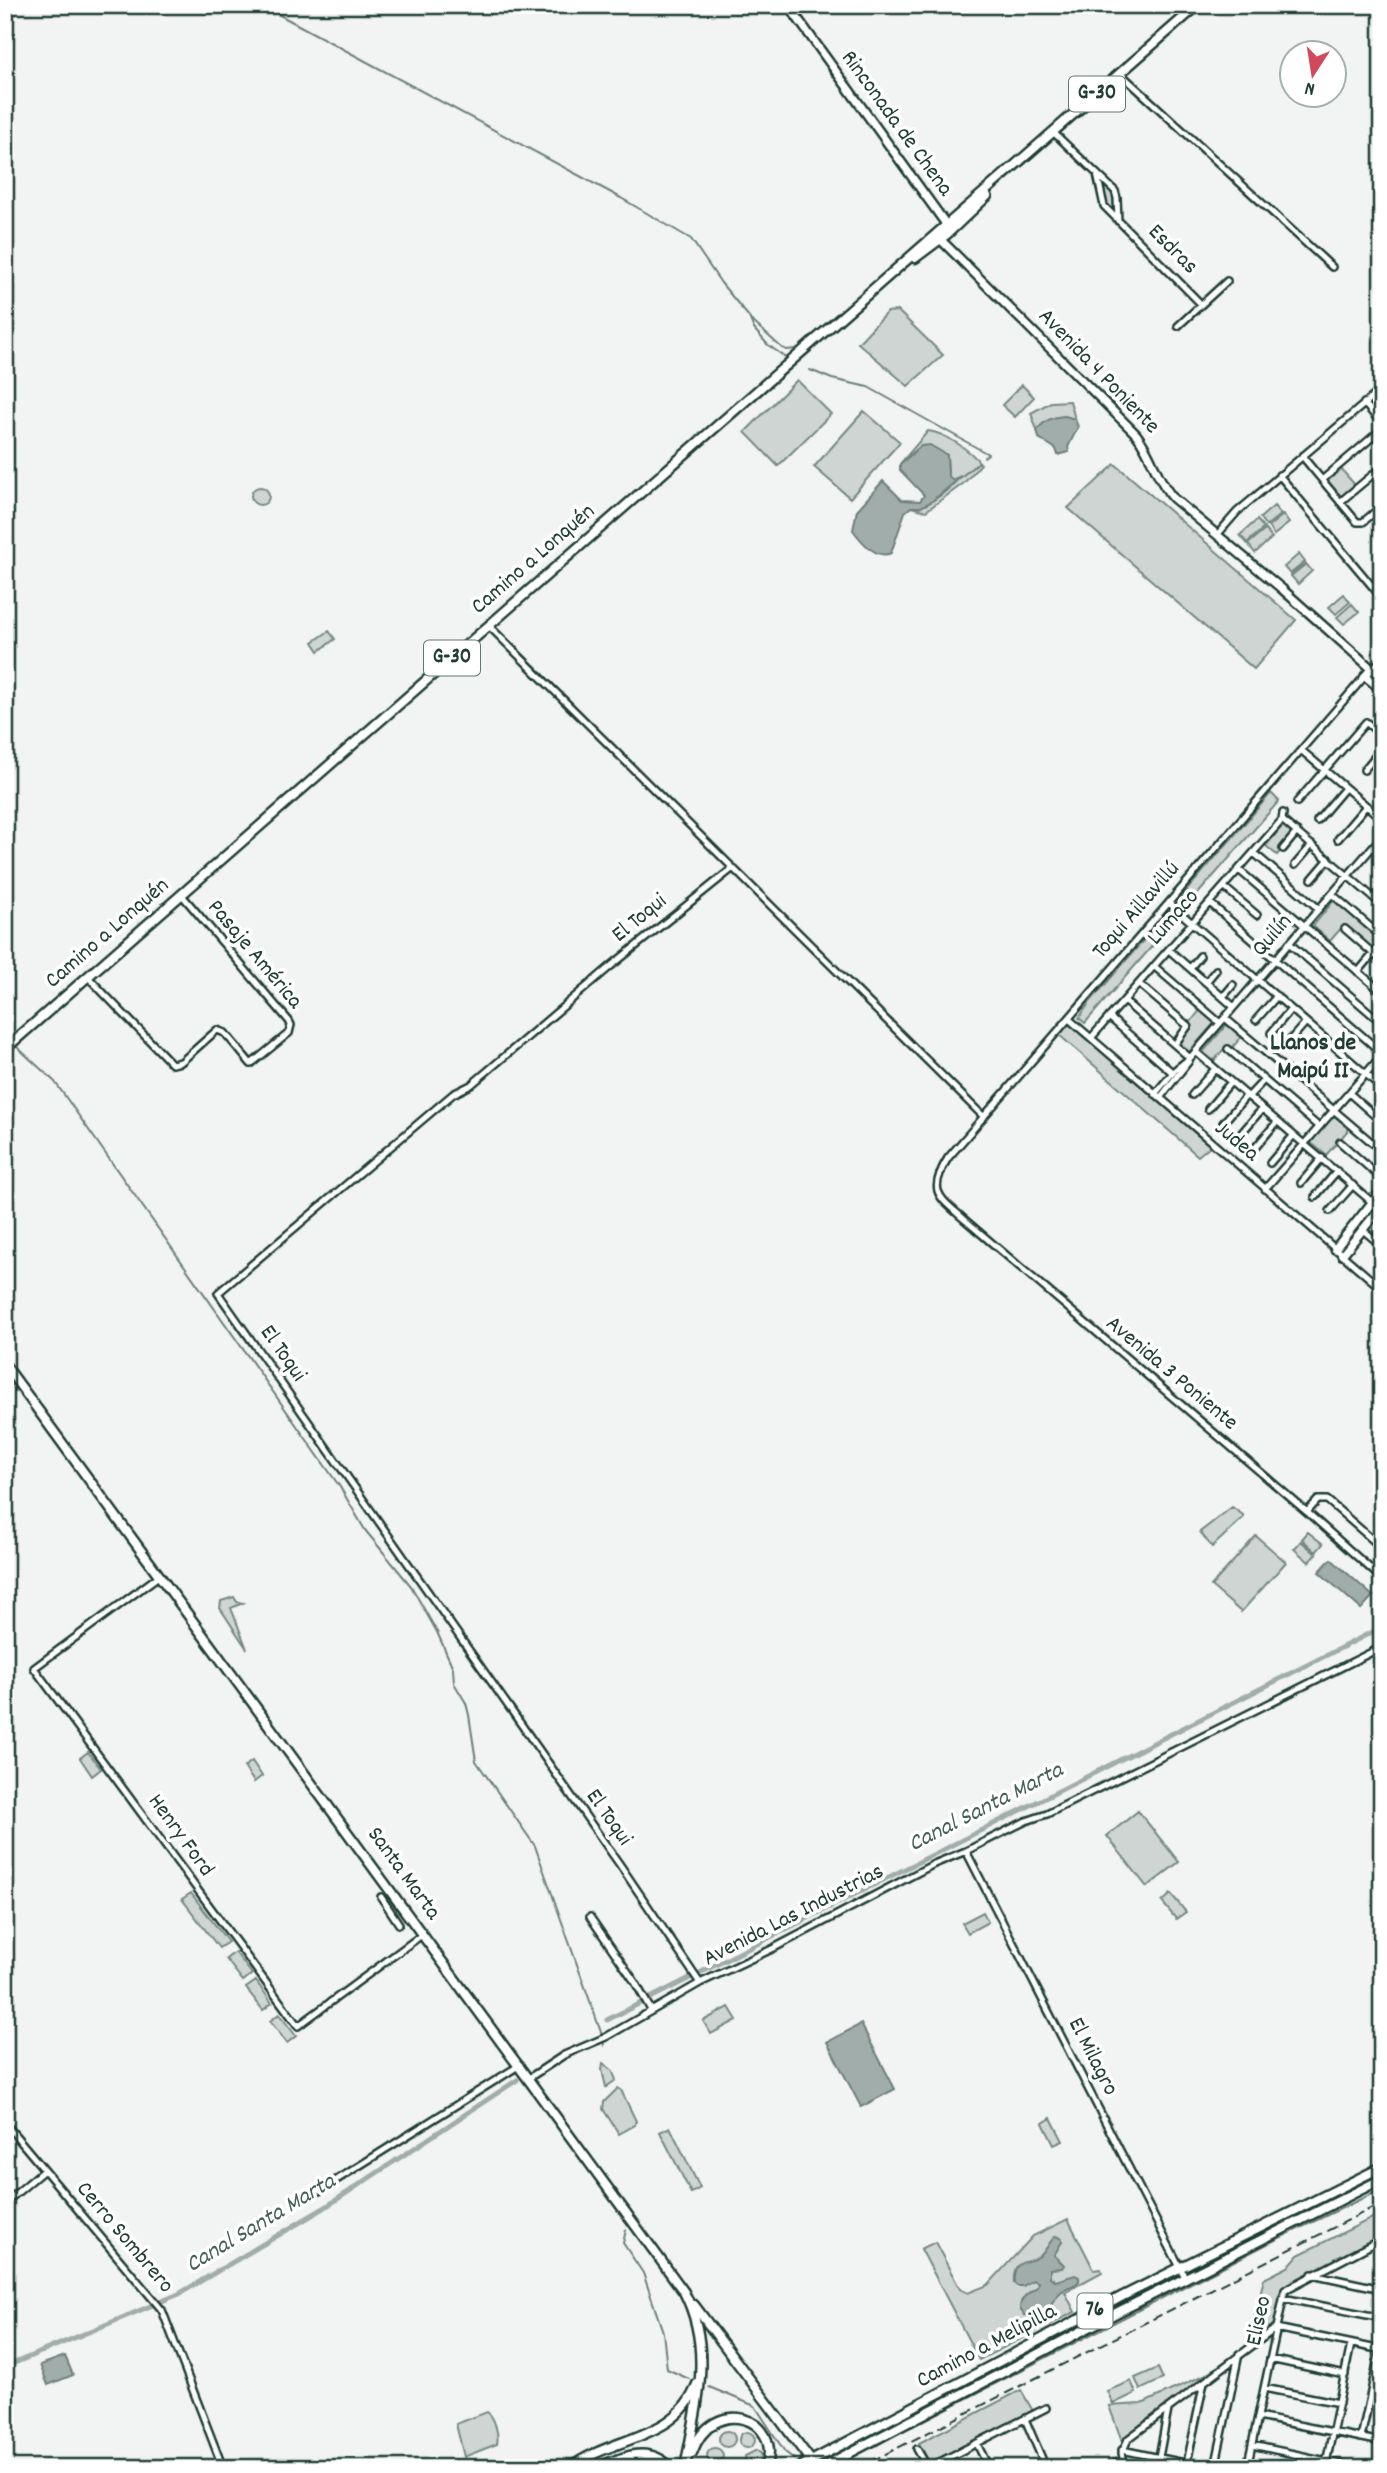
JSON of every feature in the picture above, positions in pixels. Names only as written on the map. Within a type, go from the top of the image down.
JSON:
[{"type":"main road","name":"Camino a Lonquén","points":[[5,1049],[900,267],[980,203],[995,182],[1198,5]]},
{"type":"main road","name":"Santa Marta","points":[[5,1365],[684,2292],[699,2328],[701,2364],[688,2468]]},
{"type":"main road","name":"Camino a Melipilla","points":[[798,2468],[812,2465],[1123,2296],[1379,2168]]},
{"type":"main road","points":[[1379,2168],[1382,2179]]},
{"type":"main road","name":"Camino a Melipilla","points":[[821,2468],[1382,2179]]},
{"type":"main road","points":[[1334,2191],[1339,2201]]},
{"type":"main road","points":[[1238,2239],[1244,2249]]},
{"type":"main road","points":[[684,2292],[812,2465]]},
{"type":"main road","points":[[570,2468],[585,2458],[675,2418],[692,2396],[701,2364]]},
{"type":"main road","points":[[691,2455],[706,2428],[722,2419],[735,2417],[753,2423],[762,2432],[769,2451],[766,2468]]},
{"type":"main road","name":"Santa Marta","points":[[688,2468],[692,2431]]},
{"type":"main road","points":[[831,2468],[853,2451]]},
{"type":"main road","points":[[597,2468],[627,2455],[641,2454],[657,2457],[671,2468]]},
{"type":"street","name":"Rinconada de Chena","points":[[788,5],[948,228]]},
{"type":"street","points":[[1121,74],[1332,267]]},
{"type":"street","name":"Esdras","points":[[1053,132],[1115,191],[1118,221]]},
{"type":"street","name":"Esdras","points":[[1097,174],[1101,202],[1201,304]]},
{"type":"street","name":"Avenida 4 Poniente","points":[[938,237],[1136,434],[1169,494],[1382,678]]},
{"type":"street","name":"Esdras","points":[[1178,326],[1227,281]]},
{"type":"street","points":[[1217,535],[1232,516],[1382,389]]},
{"type":"street","points":[[1322,480],[1382,427],[1364,403]]},
{"type":"street","points":[[1302,456],[1355,520],[1360,522],[1382,506]]},
{"type":"street","points":[[1340,502],[1382,467]]},
{"type":"street","points":[[1279,475],[1382,598]]},
{"type":"street","points":[[489,626],[985,1117]]},
{"type":"street","name":"Toqui Aillavillú","points":[[938,1195],[936,1184],[944,1166],[1371,669],[1382,660]]},
{"type":"street","points":[[1365,676],[1382,690]]},
{"type":"street","points":[[1297,802],[1366,722],[1382,736]]},
{"type":"street","points":[[1364,770],[1382,748]]},
{"type":"street","points":[[1301,750],[1382,819]]},
{"type":"street","points":[[1317,821],[1345,788]]},
{"type":"street","points":[[1338,839],[1366,806]]},
{"type":"street","name":"Lumaco","points":[[1091,1038],[1283,817],[1297,832]]},
{"type":"street","points":[[1283,849],[1297,832],[1382,905]]},
{"type":"street","name":"Quilín","points":[[1157,1096],[1173,1073],[1196,1052],[1382,836]]},
{"type":"street","points":[[1295,865],[1312,845]]},
{"type":"street","points":[[1254,853],[1319,909]]},
{"type":"street","points":[[1312,879],[1329,859]]},
{"type":"street","name":"El Toqui","points":[[699,1981],[218,1293],[453,1094],[471,1085],[641,941],[733,868]]},
{"type":"street","points":[[1239,870],[1382,992]]},
{"type":"street","points":[[1224,887],[1257,915]]},
{"type":"street","name":"Pasaje América","points":[[88,977],[169,1062],[175,1064],[181,1062],[215,1031],[225,1033],[251,1065],[289,1033],[291,1025],[181,894]]},
{"type":"street","points":[[1332,894],[1382,937]]},
{"type":"street","points":[[1169,903],[1382,1088]]},
{"type":"street","points":[[1210,904],[1382,1054],[1265,1189]]},
{"type":"street","points":[[1345,929],[1382,961]]},
{"type":"street","points":[[1289,943],[1382,1024]]},
{"type":"street","points":[[1169,950],[1234,1007]]},
{"type":"street","points":[[1358,972],[1374,953]]},
{"type":"street","points":[[1190,968],[1200,956]]},
{"type":"street","points":[[1155,967],[1382,1151]]},
{"type":"street","points":[[1206,982],[1216,970]]},
{"type":"street","points":[[1139,984],[1188,1026],[1175,1044]]},
{"type":"street","points":[[1223,997],[1233,985]]},
{"type":"street","points":[[1256,1020],[1276,996]]},
{"type":"street","points":[[1124,1001],[1190,1058]]},
{"type":"street","points":[[1271,1033],[1291,1009]]},
{"type":"street","points":[[1109,1017],[1173,1073]]},
{"type":"street","name":"Judea","points":[[1069,1019],[1382,1290]]},
{"type":"street","points":[[1286,1045],[1306,1022]]},
{"type":"street","points":[[1228,1049],[1319,1128]]},
{"type":"street","points":[[1196,1052],[1372,1202]]},
{"type":"street","name":"Quilín","points":[[1157,1096],[1182,1072],[1190,1058]]},
{"type":"street","points":[[1192,1095],[1215,1069]]},
{"type":"street","points":[[1223,1123],[1264,1080]]},
{"type":"street","points":[[1208,1109],[1230,1082]]},
{"type":"street","points":[[1349,1093],[1382,1122]]},
{"type":"street","points":[[1239,1136],[1262,1109]]},
{"type":"street","points":[[1254,1149],[1277,1122]]},
{"type":"street","points":[[1270,1163],[1293,1136]]},
{"type":"street","points":[[1340,1142],[1382,1179]]},
{"type":"street","points":[[1301,1183],[1322,1158]]},
{"type":"street","points":[[1315,1197],[1337,1171]]},
{"type":"street","points":[[1330,1211],[1353,1185]]},
{"type":"street","points":[[1335,1249],[1382,1190]]},
{"type":"street","name":"Avenida 3 Poniente","points":[[938,1195],[1382,1579]]},
{"type":"street","points":[[1342,1255],[1382,1207]]},
{"type":"street","points":[[1363,1230],[1382,1246]]},
{"type":"street","points":[[1307,1512],[1318,1500],[1327,1500],[1382,1548]]},
{"type":"street","name":"Henry Ford","points":[[160,1575],[34,1668],[298,2026],[423,1934]]},
{"type":"street","name":"Avenida Las Industrias","points":[[529,2078],[564,2055],[606,2037],[699,1981],[774,1948],[934,1864],[1047,1814],[1382,1647]]},
{"type":"street","name":"El Milagro","points":[[966,1851],[1186,2278]]},
{"type":"street","points":[[381,1897],[399,1924]]},
{"type":"street","points":[[590,1917],[651,2010]]},
{"type":"street","points":[[319,2191],[520,2065]]},
{"type":"street","name":"Cerro Sombrero","points":[[5,2123],[162,2310],[223,2468]]},
{"type":"street","points":[[5,2203],[44,2170]]},
{"type":"street","name":"Eliseo","points":[[1247,2468],[1287,2287],[1382,2239]]},
{"type":"street","points":[[1312,2274],[1382,2289]]},
{"type":"street","points":[[1283,2298],[1382,2318]]},
{"type":"street","points":[[1104,2468],[1124,2464],[1122,2450],[1130,2438],[1276,2328],[1381,2350],[1361,2438]]},
{"type":"street","points":[[1326,2464],[1351,2344]]},
{"type":"street","points":[[1215,2468],[1239,2354]]},
{"type":"street","points":[[1270,2359],[1345,2375]]},
{"type":"street","points":[[1187,2463],[1204,2382]]},
{"type":"street","points":[[1264,2388],[1339,2403]]},
{"type":"street","points":[[917,2449],[928,2468],[1046,2408]]},
{"type":"street","points":[[1159,2457],[1168,2410]]},
{"type":"street","points":[[1258,2417],[1382,2442]]},
{"type":"street","points":[[1025,2419],[1046,2468]]},
{"type":"street","points":[[977,2444],[989,2468]]},
{"type":"street","points":[[1252,2445],[1326,2464],[1359,2468]]},
{"type":"street","points":[[1122,2450],[1208,2468]]},
{"type":"shaded area","points":[[1100,179],[1112,195],[1115,215],[1105,204]]},
{"type":"shaded area","points":[[898,311],[943,355],[908,386],[858,343],[887,312]]},
{"type":"shaded area","points":[[797,380],[831,414],[778,466],[745,432]]},
{"type":"shaded area","points":[[1022,385],[1034,397],[1015,417],[1002,405]]},
{"type":"shaded area","points":[[1070,401],[1075,419],[1054,419],[1037,430],[1031,413],[1051,402]]},
{"type":"shaded area","points":[[864,411],[900,442],[850,498],[814,467]]},
{"type":"shaded area","points":[[1065,416],[1075,419],[1078,427],[1068,447],[1069,452],[1058,455],[1056,449],[1039,438],[1037,430],[1049,420]]},
{"type":"shaded area","points":[[928,431],[957,443],[981,464],[964,483],[926,511],[911,507],[932,501],[961,476],[952,480],[948,475],[947,455],[921,446],[900,464]]},
{"type":"shaded area","points":[[930,445],[947,455],[948,475],[952,480],[962,476],[931,502],[921,507],[911,507],[905,512],[891,553],[875,552],[853,530],[857,510],[883,481],[902,500],[920,501],[924,495],[900,470],[900,464],[921,446]]},
{"type":"shaded area","points":[[1115,464],[1296,620],[1254,669],[1068,508]]},
{"type":"shaded area","points":[[1341,469],[1355,485],[1341,497],[1327,481]]},
{"type":"shaded area","points":[[260,487],[266,490],[269,496],[266,502],[260,505],[254,502],[251,496],[254,490]]},
{"type":"shaded area","points":[[1274,506],[1281,514],[1266,526],[1260,518]]},
{"type":"shaded area","points":[[1283,515],[1289,523],[1274,535],[1268,527]]},
{"type":"shaded area","points":[[1257,520],[1264,528],[1247,543],[1240,535]]},
{"type":"shaded area","points":[[1265,530],[1272,538],[1255,553],[1248,544]]},
{"type":"shaded area","points":[[1299,554],[1305,562],[1290,574],[1284,567]]},
{"type":"shaded area","points":[[1306,564],[1312,571],[1298,584],[1291,576]]},
{"type":"shaded area","points":[[1344,594],[1350,602],[1336,614],[1329,607]]},
{"type":"shaded area","points":[[1352,604],[1359,612],[1344,624],[1337,617]]},
{"type":"shaded area","points":[[329,631],[335,639],[319,651],[313,642]]},
{"type":"shaded area","points":[[1271,793],[1279,801],[1085,1023],[1079,1018],[1090,1002]]},
{"type":"shaded area","points":[[1283,825],[1294,834],[1277,855],[1266,846]]},
{"type":"shaded area","points":[[1334,900],[1382,939],[1382,957],[1344,925],[1330,941],[1313,926]]},
{"type":"shaded area","points":[[1201,1009],[1216,1021],[1188,1053],[1177,1044],[1193,1026],[1190,1023]]},
{"type":"shaded area","points":[[1068,1023],[1210,1146],[1198,1156],[1058,1034]]},
{"type":"shaded area","points":[[1228,1023],[1243,1035],[1232,1048],[1227,1045],[1214,1061],[1203,1052]]},
{"type":"shaded area","points":[[1335,1114],[1350,1128],[1326,1155],[1310,1142]]},
{"type":"shaded area","points":[[1232,1507],[1243,1515],[1243,1518],[1212,1547],[1200,1532]]},
{"type":"shaded area","points":[[1308,1532],[1323,1544],[1316,1552],[1302,1539]]},
{"type":"shaded area","points":[[1256,1536],[1286,1562],[1241,1612],[1211,1586]]},
{"type":"shaded area","points":[[1301,1541],[1316,1554],[1309,1562],[1294,1549]]},
{"type":"shaded area","points":[[1331,1559],[1373,1596],[1361,1609],[1319,1572]]},
{"type":"shaded area","points":[[234,1597],[237,1602],[243,1603],[231,1608],[247,1649],[220,1608],[221,1601]]},
{"type":"shaded area","points":[[88,1752],[101,1769],[92,1776],[80,1758]]},
{"type":"shaded area","points":[[252,1761],[262,1776],[254,1782],[244,1767]]},
{"type":"shaded area","points":[[1138,1811],[1179,1862],[1147,1887],[1107,1836]]},
{"type":"shaded area","points":[[191,1893],[228,1942],[219,1948],[182,1899]]},
{"type":"shaded area","points":[[1171,1894],[1186,1912],[1176,1919],[1162,1902]]},
{"type":"shaded area","points":[[983,1912],[988,1922],[968,1933],[962,1923]]},
{"type":"shaded area","points":[[235,1952],[252,1974],[243,1981],[226,1959]]},
{"type":"shaded area","points":[[256,1981],[272,2003],[263,2010],[246,1988]]},
{"type":"shaded area","points":[[729,2007],[737,2020],[711,2034],[703,2021]]},
{"type":"shaded area","points":[[279,2014],[296,2036],[287,2043],[270,2021]]},
{"type":"shaded area","points":[[861,2024],[895,2089],[861,2107],[827,2042]]},
{"type":"shaded area","points":[[603,2063],[612,2070],[616,2080],[606,2087],[602,2070]]},
{"type":"shaded area","points":[[618,2088],[636,2121],[635,2125],[619,2134],[603,2109],[604,2102]]},
{"type":"shaded area","points":[[1051,2118],[1063,2141],[1054,2145],[1043,2123]]},
{"type":"shaded area","points":[[670,2127],[700,2188],[691,2193],[660,2132]]},
{"type":"shaded area","points":[[1382,2213],[1382,2236],[1285,2286],[1275,2326],[1247,2345],[1264,2279],[1288,2267],[1298,2255]]},
{"type":"shaded area","points":[[1068,2219],[1094,2270],[1101,2269],[1102,2272],[1065,2292],[1075,2312],[979,2360],[921,2249],[935,2242],[960,2289],[968,2293],[988,2285],[1033,2236]]},
{"type":"shaded area","points":[[1056,2236],[1062,2239],[1062,2242],[1054,2255],[1064,2265],[1062,2268],[1050,2269],[1050,2277],[1056,2281],[1075,2275],[1079,2277],[1079,2281],[1059,2293],[1045,2311],[1024,2315],[1020,2309],[1021,2301],[1037,2287],[1038,2282],[1033,2280],[1023,2286],[1017,2286],[1014,2283],[1016,2268],[1042,2254]]},
{"type":"shaded area","points":[[65,2356],[73,2375],[48,2385],[40,2365]]},
{"type":"shaded area","points":[[1158,2368],[1163,2379],[1140,2390],[1135,2378]]},
{"type":"shaded area","points":[[1213,2371],[1122,2441],[1109,2406],[1142,2404]]},
{"type":"shaded area","points":[[1131,2381],[1136,2393],[1113,2404],[1107,2391]]},
{"type":"shaded area","points":[[1021,2390],[1033,2411],[930,2464],[919,2443]]},
{"type":"shaded area","points":[[487,2412],[496,2426],[497,2444],[464,2457],[456,2424]]},
{"type":"shaded area","points":[[724,2431],[730,2431],[735,2439],[733,2445],[724,2447],[719,2442],[719,2436]]},
{"type":"shaded area","points":[[744,2432],[750,2432],[755,2440],[753,2446],[744,2448],[739,2443],[739,2437]]},
{"type":"shaded area","points":[[712,2448],[718,2448],[723,2456],[721,2462],[712,2464],[707,2459],[707,2453]]},
{"type":"shaded area","points":[[757,2450],[762,2455],[759,2464],[746,2462],[745,2456]]},
{"type":"waterway","points":[[261,5],[621,198],[691,239],[721,283],[749,317],[754,329],[768,345],[788,359]]},
{"type":"waterway","points":[[752,321],[782,348],[795,349]]},
{"type":"waterway","points":[[810,370],[832,379],[868,387],[988,454],[984,457]]},
{"type":"waterway","points":[[962,476],[979,462]]},
{"type":"waterway","points":[[5,983],[10,1039]]},
{"type":"waterway","points":[[16,1046],[55,1082],[340,1487],[365,1530],[411,1586],[437,1632],[453,1668],[454,1683],[466,1703],[469,1715],[476,1761],[535,1846],[602,2035]]},
{"type":"waterway","name":"Canal Santa Marta","points":[[607,2020],[1382,1627]]},
{"type":"waterway","points":[[603,2040],[604,2046]]},
{"type":"waterway","name":"Canal Santa Marta","points":[[5,2367],[179,2294],[324,2208],[517,2080]]},
{"type":"waterway","points":[[911,2427],[1271,2242],[1382,2189]]},
{"type":"waterway","points":[[626,2230],[623,2243],[643,2273],[663,2332],[667,2369],[689,2379]]},
{"type":"waterway","points":[[709,2387],[755,2406],[785,2452],[794,2459]]},
{"type":"waterway","points":[[872,2448],[902,2431]]},
{"type":"railway","points":[[858,2468],[1382,2203]]},
{"type":"district","name":"Llanos de Maipú II","points":[[1313,1058]]}]
